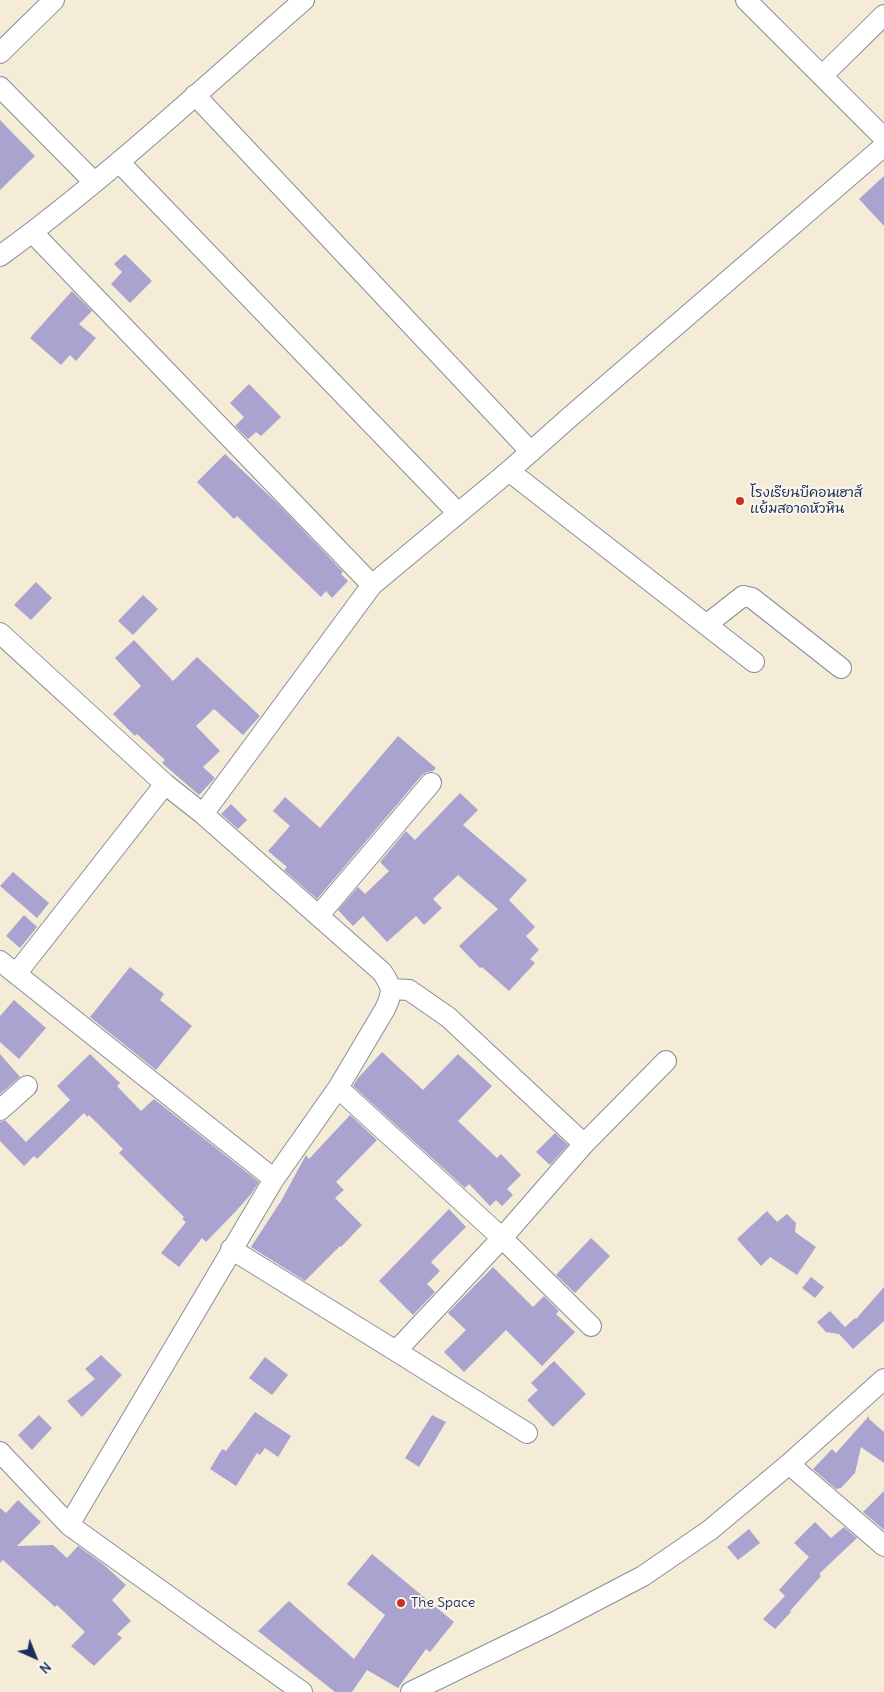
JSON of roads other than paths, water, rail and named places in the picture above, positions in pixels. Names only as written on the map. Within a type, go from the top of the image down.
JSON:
[{"type":"street","points":[[0,53],[54,0]]},
{"type":"street","points":[[0,256],[119,162],[304,0]]},
{"type":"street","points":[[758,4],[822,76],[884,138]]},
{"type":"street","points":[[822,76],[884,15]]},
{"type":"street","points":[[0,87],[94,182]]},
{"type":"street","points":[[195,96],[531,452]]},
{"type":"street","points":[[203,814],[372,585],[509,471],[884,146]]},
{"type":"street","points":[[119,162],[458,513]]},
{"type":"street","points":[[32,232],[372,585]]},
{"type":"street","points":[[509,471],[754,662]]},
{"type":"street","points":[[706,625],[743,596],[752,598],[841,668]]},
{"type":"street","points":[[0,633],[165,784],[203,814],[382,972],[392,989],[391,997],[385,1010],[338,1088],[274,1178],[69,1525]]},
{"type":"street","points":[[16,974],[165,784]]},
{"type":"street","points":[[319,915],[432,784]]},
{"type":"street","points":[[0,961],[274,1178]]},
{"type":"street","points":[[392,989],[409,990],[448,1017],[584,1144]]},
{"type":"street","points":[[396,1351],[502,1238],[584,1144],[666,1061]]},
{"type":"street","points":[[0,1110],[27,1086]]},
{"type":"street","points":[[338,1088],[502,1238],[592,1326]]},
{"type":"street","points":[[231,1249],[527,1433]]},
{"type":"street","points":[[411,1692],[553,1623],[643,1576],[710,1530],[789,1464],[884,1379]]},
{"type":"street","points":[[0,1452],[69,1525],[302,1692]]},
{"type":"street","points":[[789,1464],[884,1546]]},
{"type":"place","name":"โรงเรียนบีคอนเฮาส์ แย้มสอาดหัวหิน","points":[[740,501]]},
{"type":"place","name":"The Space","points":[[401,1603]]}]
